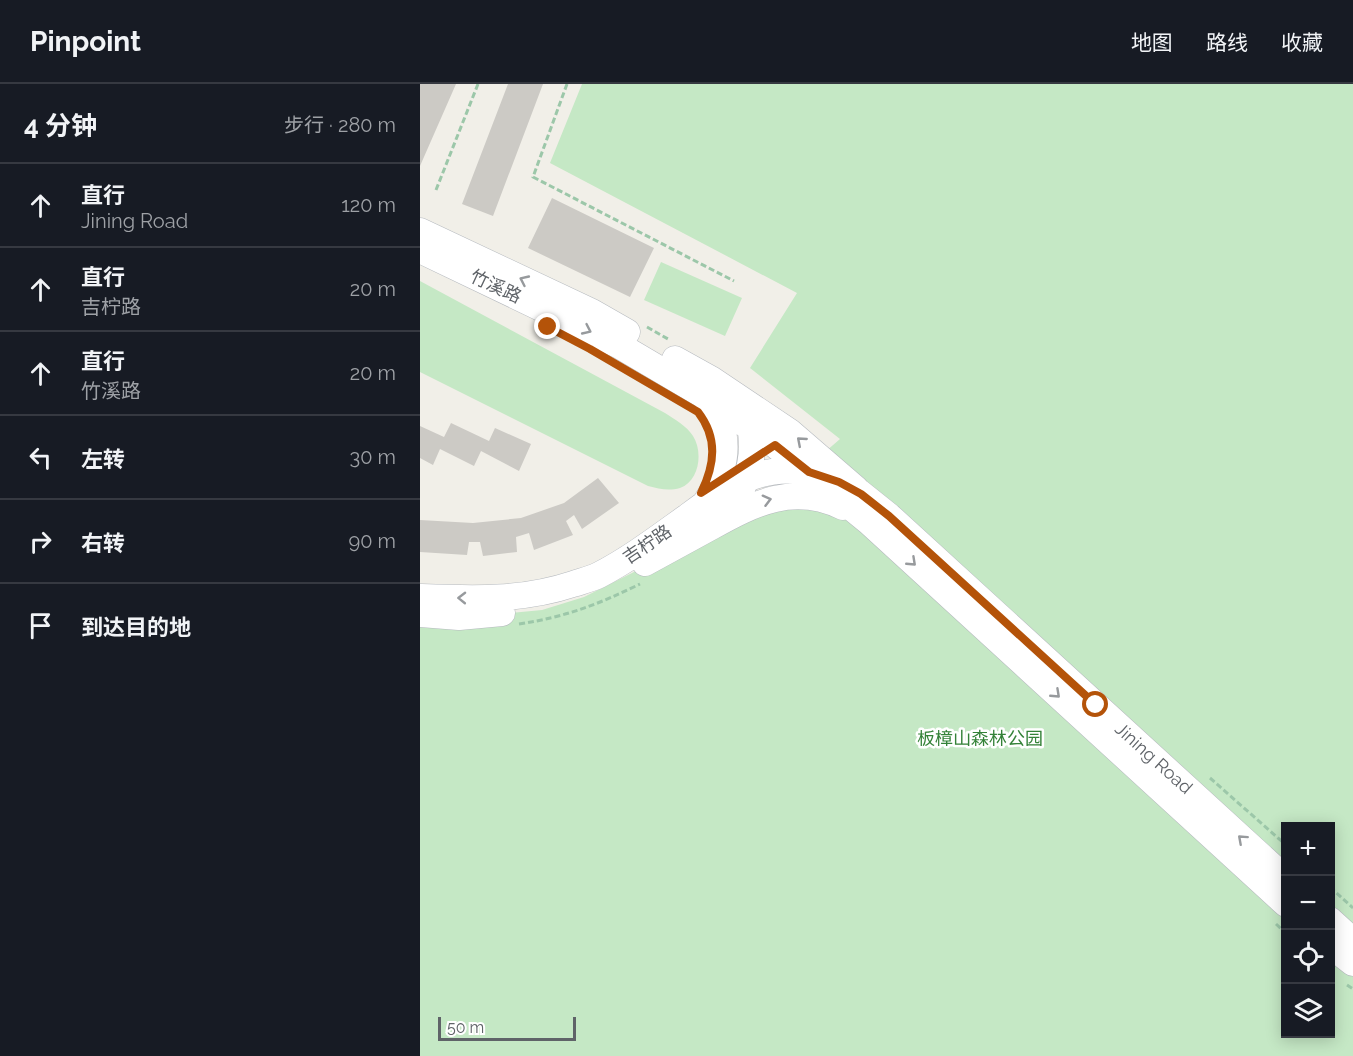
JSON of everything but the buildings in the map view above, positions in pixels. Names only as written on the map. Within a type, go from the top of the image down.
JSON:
[{"type":"main road","name":"竹溪路","points":[[420,231],[592,312],[711,379],[790,432],[861,494]]},
{"type":"main road","name":"竹溪路","points":[[420,250],[620,346],[704,395],[809,472],[869,522]]},
{"type":"main road","points":[[704,395],[719,417],[725,439],[720,472],[705,504]]},
{"type":"main road","points":[[622,585],[726,509],[738,496],[746,479],[752,450],[749,418],[735,395]]},
{"type":"main road","name":"吉柠路","points":[[420,597],[500,598],[546,593],[599,575],[650,543],[723,490],[746,479],[776,471],[809,472],[839,482],[861,494]]},
{"type":"main road","name":"Jining Road","points":[[861,494],[889,516],[1283,876]]},
{"type":"main road","points":[[420,614],[459,617],[542,609],[622,585],[746,508],[780,497],[819,498],[835,503],[869,522]]},
{"type":"main road","name":"Jining Road","points":[[869,522],[1277,911]]},
{"type":"main road","points":[[1335,925],[1353,941]]},
{"type":"main road","points":[[1335,949],[1353,963]]},
{"type":"path","points":[[436,190],[478,84]]},
{"type":"path","points":[[567,84],[533,177],[734,281]]},
{"type":"path","points":[[622,585],[645,581]]},
{"type":"path","points":[[1335,892],[1353,908]]},
{"type":"path","points":[[1277,911],[1285,930]]},
{"type":"green space","name":"板樟山森林公园","points":[[582,84],[1353,84],[1353,1056],[420,1056],[420,615],[459,618],[542,610],[584,597],[758,510],[840,439],[750,368],[797,293],[550,163]]},
{"type":"green space","points":[[661,262],[742,298],[725,336],[644,300]]},
{"type":"green space","points":[[420,281],[680,423],[693,436],[698,449],[698,465],[692,479],[676,489],[648,486],[420,372]]},
{"type":"route","points":[[548,327],[698,412],[708,426],[712,445],[710,470],[701,493],[775,445],[809,472],[839,482],[861,494],[889,516],[1096,705]]}]
